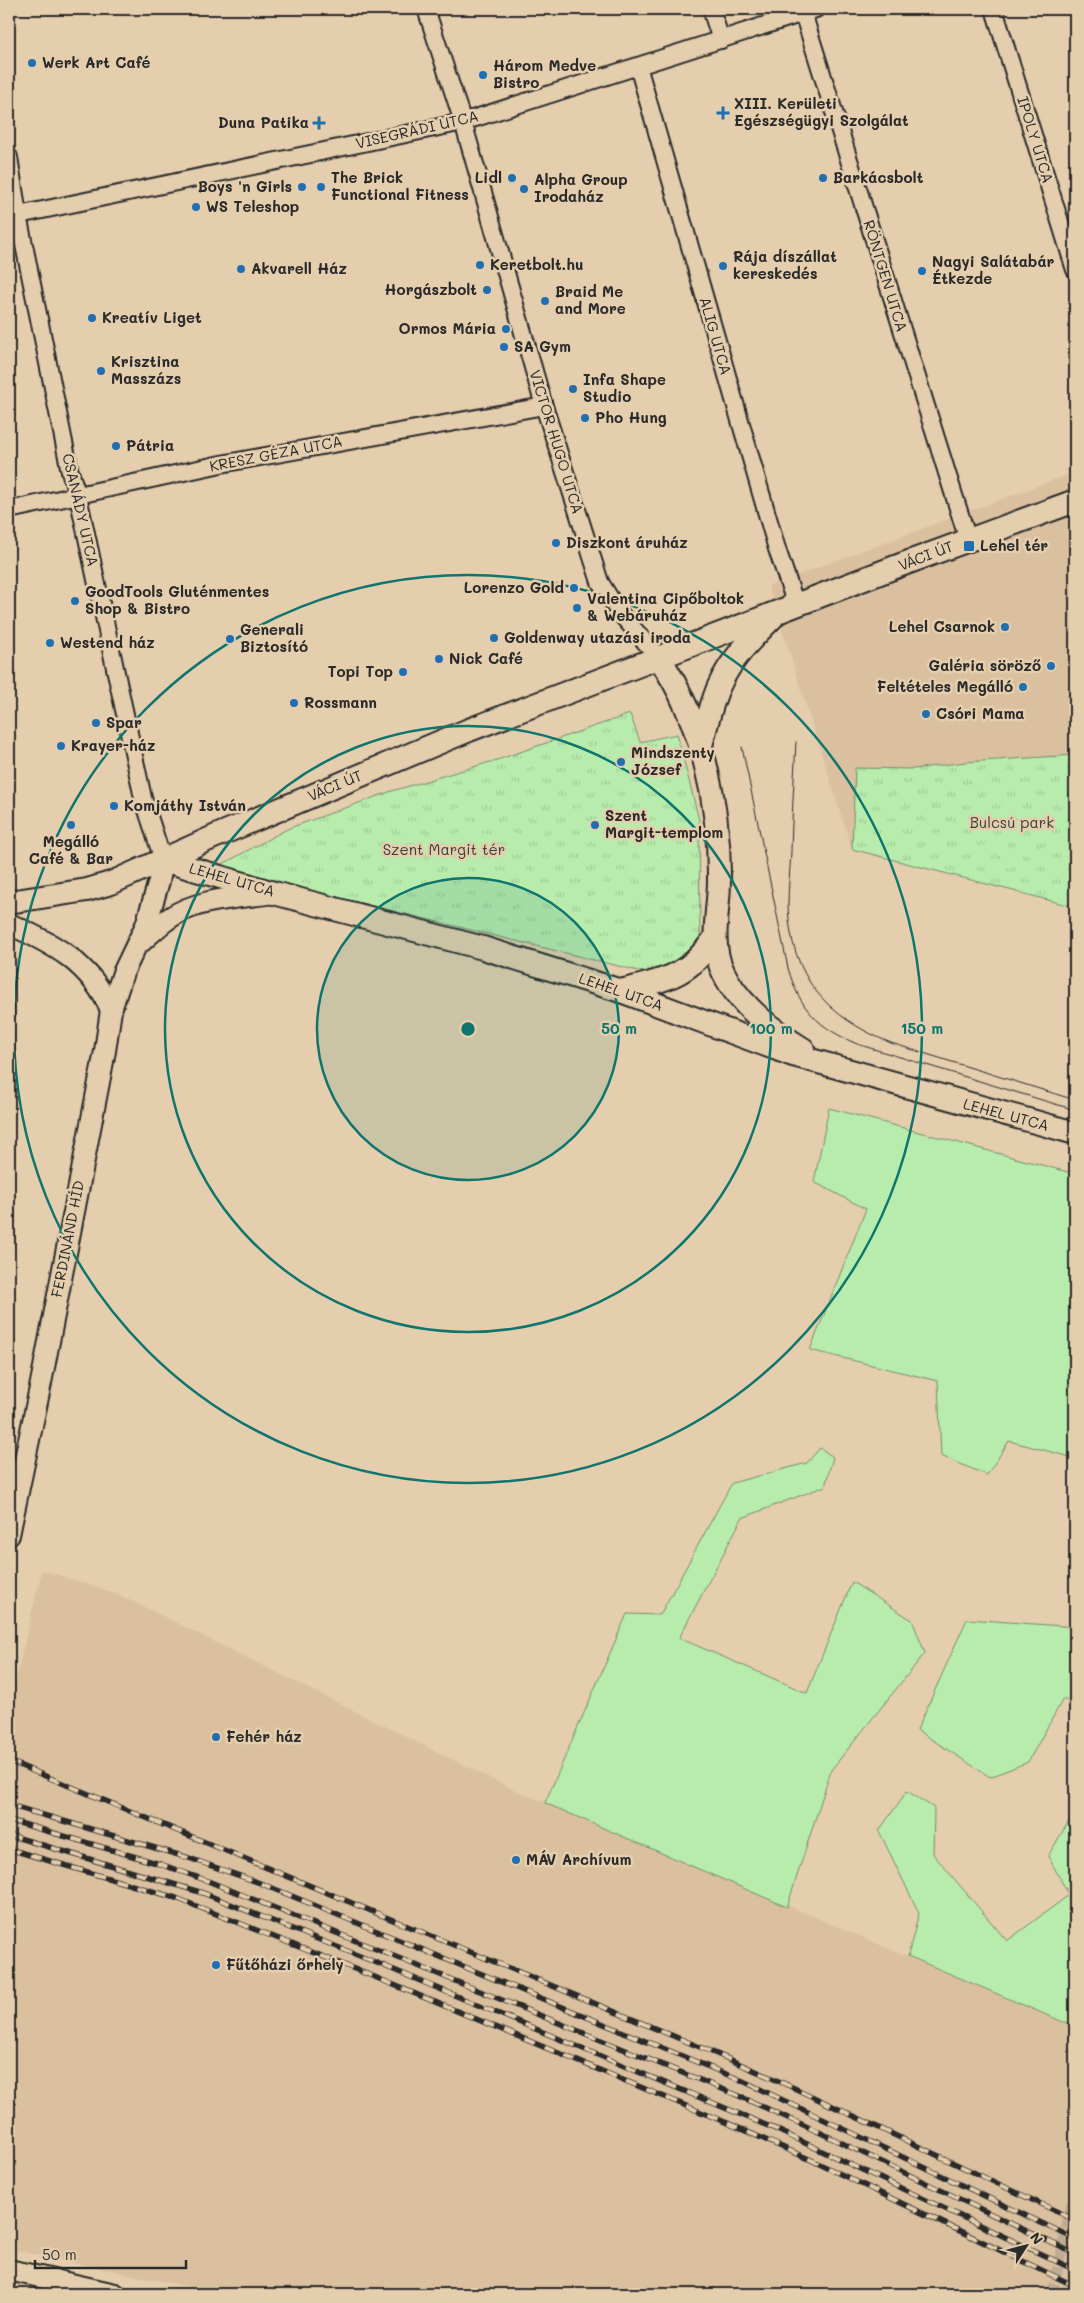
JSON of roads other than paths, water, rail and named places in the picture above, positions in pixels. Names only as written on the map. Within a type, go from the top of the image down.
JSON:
[{"type":"main road","name":"VÁCI ÚT","points":[[9,902],[87,890],[111,883],[216,836],[470,730],[1075,501]]},
{"type":"main road","name":"VÁCI ÚT","points":[[700,749],[718,687],[724,676],[740,651],[786,609]]},
{"type":"main road","points":[[621,990],[671,978],[687,970],[702,956],[715,938],[718,924],[720,880],[713,807],[700,749],[682,695],[672,676],[659,658]]},
{"type":"main road","name":"LEHEL UTCA","points":[[163,860],[274,893],[483,948],[621,990],[793,1055],[1075,1133]]},
{"type":"main road","points":[[715,938],[721,966],[727,978],[740,997],[759,1018],[783,1037],[833,1067]]},
{"type":"street","name":"VICTOR HUGO UTCA","points":[[426,9],[463,122],[544,406],[600,582],[618,612],[659,658]]},
{"type":"street","points":[[711,9],[721,40]]},
{"type":"street","name":"IPOLY UTCA","points":[[994,9],[1075,270]]},
{"type":"street","name":"VISEGRÁDI UTCA","points":[[14,216],[463,122],[809,11]]},
{"type":"street","name":"RÖNTGEN UTCA","points":[[809,11],[968,540]]},
{"type":"street","name":"ALIG UTCA","points":[[638,66],[777,549],[786,609]]},
{"type":"street","name":"CSANÁDY UTCA","points":[[9,157],[14,216],[70,472],[78,496],[143,798],[163,860]]},
{"type":"street","name":"KRESZ GÉZA UTCA","points":[[9,510],[221,464],[544,406]]},
{"type":"street","name":"FERDINÁND HÍD","points":[[9,1535],[41,1383],[105,1051],[111,1010],[122,973],[137,946],[153,905],[163,860]]},
{"type":"street","name":"FERDINÁND HÍD","points":[[137,946],[169,918],[187,908],[207,903],[274,893]]},
{"type":"street","points":[[9,924],[72,957],[97,983],[111,1010]]},
{"type":"street","points":[[9,2270],[115,2294]]},
{"type":"tunnel","points":[[1052,2294],[1075,2190]]},
{"type":"tram line","points":[[796,742],[788,906],[796,954],[805,974],[817,992],[848,1021],[868,1033],[891,1043],[1075,1100]]},
{"type":"tram line","points":[[742,747],[788,968],[798,995],[812,1015],[831,1031],[857,1044],[1075,1110]]},
{"type":"railway","points":[[9,1761],[724,2057],[1075,2220]]},
{"type":"railway","points":[[9,1805],[189,1858],[260,1883],[743,2081],[1075,2239]]},
{"type":"railway","points":[[9,1820],[160,1864],[208,1881],[737,2095],[1075,2254]]},
{"type":"railway","points":[[9,1835],[203,1893],[382,1965],[773,2128],[1075,2270]]},
{"type":"railway","points":[[9,1849],[176,1898],[377,1978],[725,2122],[809,2159],[1075,2286]]},
{"type":"place","name":"Werk Art Café","points":[[32,63]]},
{"type":"place","name":"Három Medve Bistro","points":[[483,75]]},
{"type":"place","name":"XIII. Kerületi Egészségügyi Szolgálat","points":[[723,113]]},
{"type":"place","name":"Duna Patika","points":[[319,123]]},
{"type":"place","name":"Lidl","points":[[512,178]]},
{"type":"place","name":"Barkácsbolt","points":[[823,178]]},
{"type":"place","name":"Boys 'n Girls","points":[[302,187]]},
{"type":"place","name":"The Brick Functional Fitness","points":[[321,187]]},
{"type":"place","name":"Alpha Group Irodaház","points":[[524,189]]},
{"type":"place","name":"WS Teleshop","points":[[196,207]]},
{"type":"place","name":"Keretbolt.hu","points":[[480,265]]},
{"type":"place","name":"Rája díszállat kereskedés","points":[[723,266]]},
{"type":"place","name":"Akvarell Ház","points":[[241,269]]},
{"type":"place","name":"Nagyi Salátabár Étkezde","points":[[922,271]]},
{"type":"place","name":"Horgászbolt","points":[[487,290]]},
{"type":"place","name":"Braid Me and More","points":[[545,301]]},
{"type":"place","name":"Kreatív Liget","points":[[92,318]]},
{"type":"place","name":"Ormos Mária","points":[[506,329]]},
{"type":"place","name":"SA Gym","points":[[504,347]]},
{"type":"place","name":"Krisztina Masszázs","points":[[101,371]]},
{"type":"place","name":"Infa Shape Studio","points":[[573,389]]},
{"type":"place","name":"Pho Hung","points":[[585,418]]},
{"type":"place","name":"Pátria","points":[[116,446]]},
{"type":"place","name":"Diszkont áruház","points":[[556,543]]},
{"type":"place","name":"Lehel tér","points":[[969,546]]},
{"type":"place","name":"Lorenzo Gold","points":[[574,588]]},
{"type":"place","name":"GoodTools Gluténmentes Shop & Bistro","points":[[75,601]]},
{"type":"place","name":"Valentina Cipőboltok & Webáruház","points":[[577,608]]},
{"type":"place","name":"Lehel Csarnok","points":[[1005,627]]},
{"type":"place","name":"Goldenway utazási iroda","points":[[494,638]]},
{"type":"place","name":"Generali Biztosító","points":[[230,639]]},
{"type":"place","name":"Westend ház","points":[[50,643]]},
{"type":"place","name":"Nick Café","points":[[439,659]]},
{"type":"place","name":"Galéria söröző","points":[[1051,666]]},
{"type":"place","name":"Topi Top","points":[[403,672]]},
{"type":"place","name":"Feltételes Megálló","points":[[1023,687]]},
{"type":"place","name":"Rossmann","points":[[294,703]]},
{"type":"place","name":"Csóri Mama","points":[[926,714]]},
{"type":"place","name":"Spar","points":[[96,723]]},
{"type":"place","name":"Krayer-ház","points":[[61,746]]},
{"type":"place","name":"Mindszenty József","points":[[621,762]]},
{"type":"place","name":"Komjáthy István","points":[[114,806]]},
{"type":"place","name":"Megálló Café & Bar","points":[[71,825]]},
{"type":"place","name":"Szent Margit-templom","points":[[595,825]]},
{"type":"place","name":"Fehér ház","points":[[216,1737]]},
{"type":"place","name":"MÁV Archívum","points":[[516,1860]]},
{"type":"place","name":"Fűtőházi őrhely","points":[[216,1965]]},
{"type":"park label","name":"Bulcsú park","points":[[1012,823]]},
{"type":"park label","name":"Szent Margit tér","points":[[444,850]]}]
